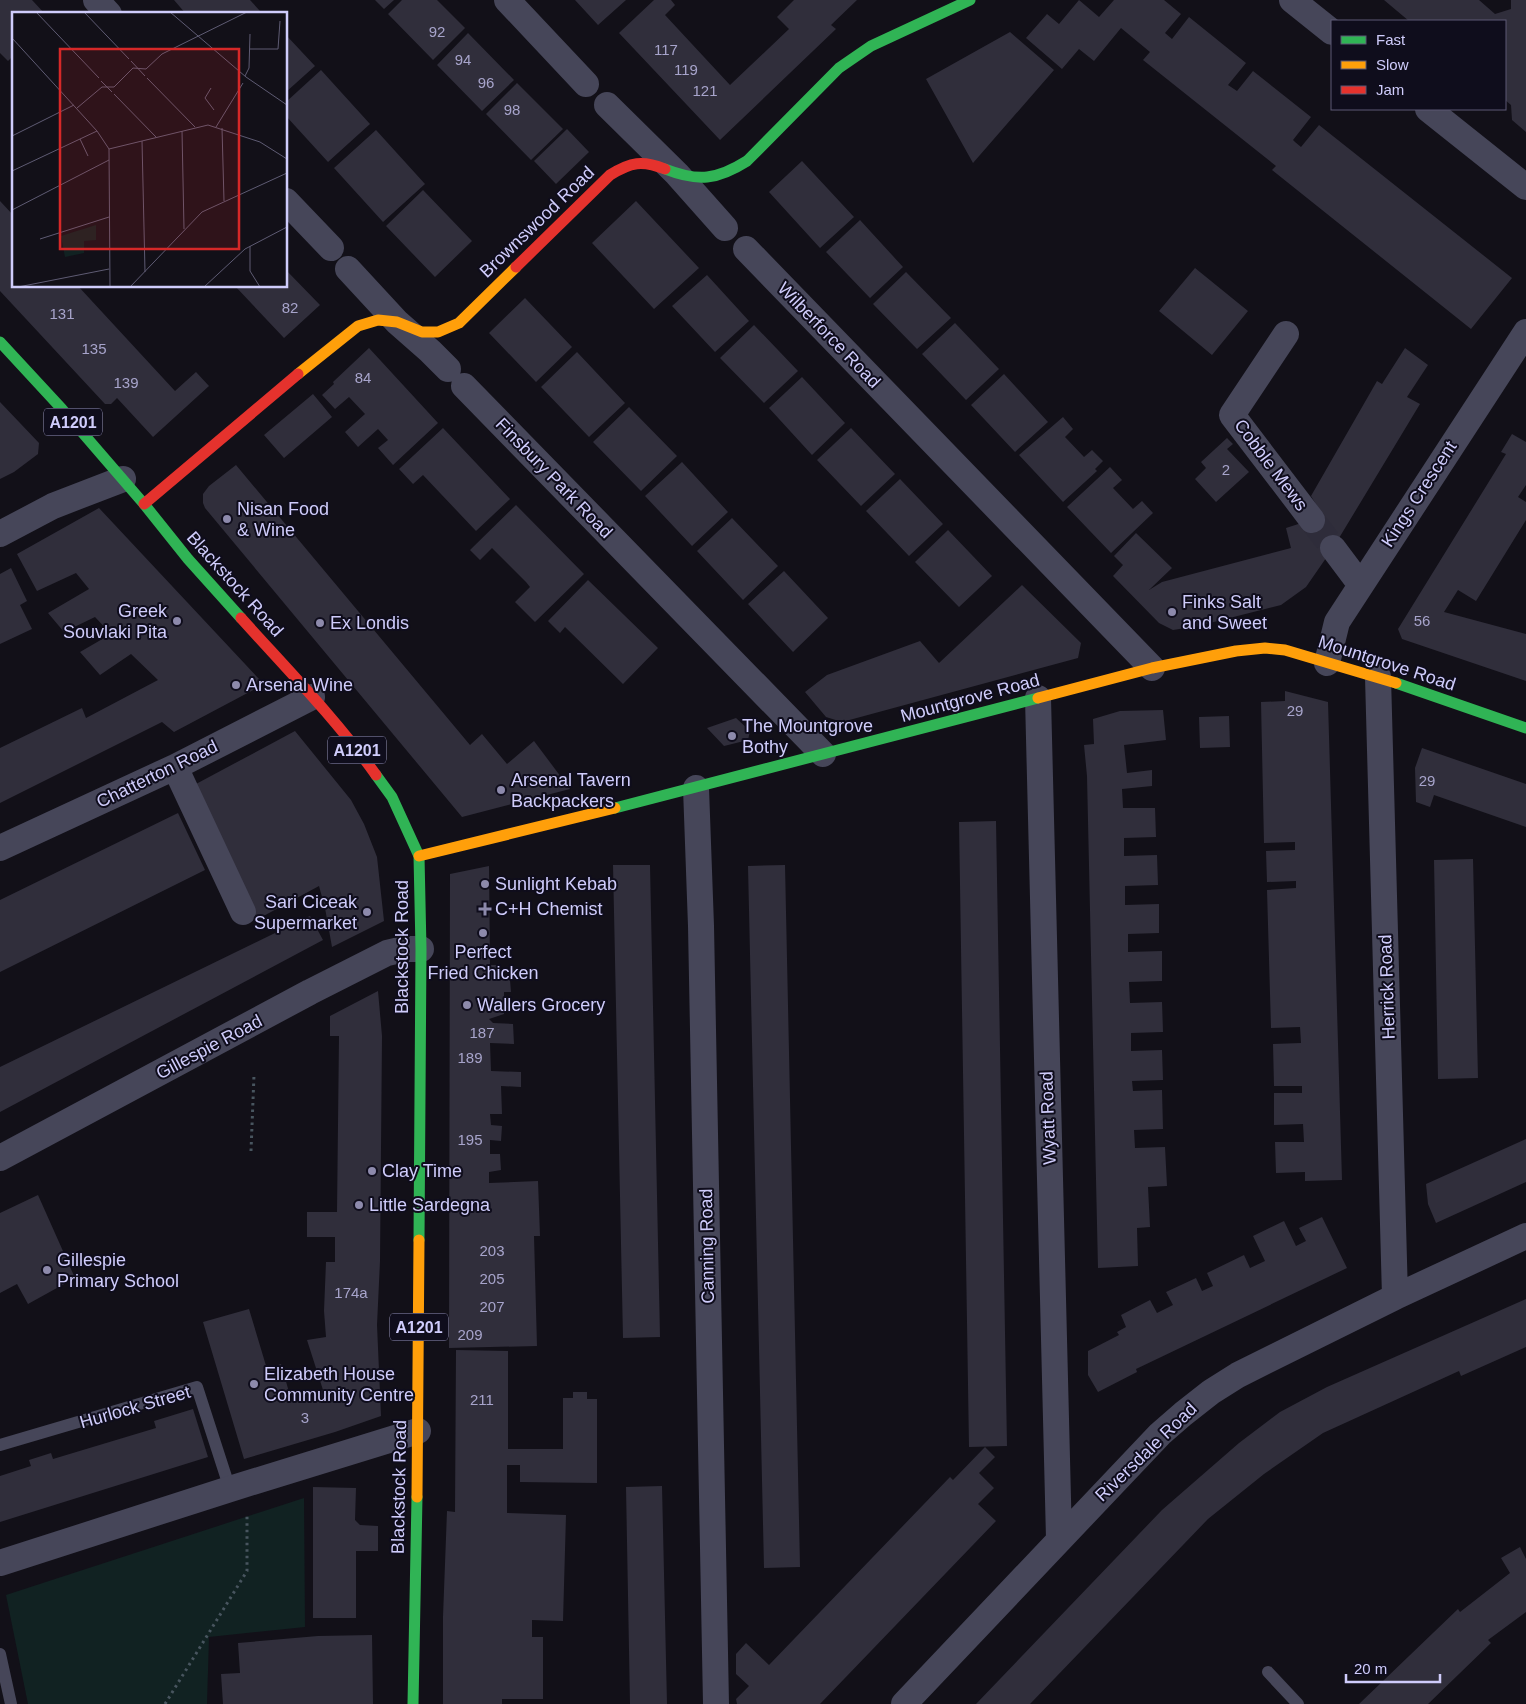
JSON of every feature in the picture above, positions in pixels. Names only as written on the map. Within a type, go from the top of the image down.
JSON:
[{"type":"main road","name":"Brownswood Road","points":[[144,504],[267,399],[358,326],[378,320],[396,322],[422,332],[438,332],[459,323],[610,175],[626,165],[644,162],[659,165],[677,174],[696,178],[712,177],[732,171],[746,161],[838,68],[871,46],[970,0]]},
{"type":"main road","name":"Blackstock Road","points":[[0,342],[123,479],[188,559],[365,759],[392,797],[419,856],[421,949],[418,1431],[413,1704]]},
{"type":"main road","name":"Mountgrove Road","points":[[419,856],[696,788],[1152,668],[1236,651],[1264,648],[1285,650],[1378,677],[1526,728]]},
{"type":"street","points":[[96,0],[107,12]]},
{"type":"street","name":"Wilberforce Road","points":[[507,0],[586,84]]},
{"type":"street","points":[[1292,0],[1331,31]]},
{"type":"street","name":"Wilberforce Road","points":[[607,105],[677,174],[725,228]]},
{"type":"street","points":[[1429,110],[1526,187]]},
{"type":"street","name":"Finsbury Park Road","points":[[288,203],[331,248]]},
{"type":"street","name":"Wilberforce Road","points":[[746,249],[1152,668]]},
{"type":"street","name":"Finsbury Park Road","points":[[348,269],[396,322],[430,351],[823,754]]},
{"type":"street","name":"Kings Crescent","points":[[1327,663],[1337,622],[1526,332]]},
{"type":"street","name":"Cobble Mews","points":[[1286,334],[1232,415],[1312,520]]},
{"type":"street","points":[[0,534],[53,506],[123,479]]},
{"type":"street","points":[[1333,548],[1360,584]]},
{"type":"street","name":"Herrick Road","points":[[1378,677],[1395,1297]]},
{"type":"street","name":"Chatterton Road","points":[[0,848],[175,767],[312,697]]},
{"type":"street","name":"Wyatt Road","points":[[1038,698],[1059,1539]]},
{"type":"street","points":[[175,767],[243,912]]},
{"type":"street","name":"Canning Road","points":[[696,788],[701,935],[716,1704]]},
{"type":"street","name":"Gillespie Road","points":[[0,1158],[310,992],[387,953],[421,949]]},
{"type":"street","name":"Riversdale Road","points":[[904,1704],[1160,1434],[1211,1392],[1238,1376],[1395,1297],[1526,1236]]},
{"type":"street","points":[[0,1563],[418,1431]]},
{"type":"lane","name":"Wilberforce Road","points":[[586,84],[607,105]]},
{"type":"lane","name":"Wilberforce Road","points":[[725,228],[746,249]]},
{"type":"lane","name":"Finsbury Park Road","points":[[331,248],[348,269]]},
{"type":"lane","name":"Hurlock Street","points":[[0,1445],[197,1387],[239,1486]]},
{"type":"lane","points":[[0,1654],[10,1704]]},
{"type":"lane","points":[[1268,1672],[1298,1704]]},
{"type":"path","points":[[251,1151],[254,1075]]},
{"type":"path","points":[[165,1704],[247,1572],[239,1486]]},
{"type":"shaded area","points":[[304,1498],[305,1627],[209,1637],[207,1704],[28,1704],[6,1595]]},
{"type":"building","points":[[0,0],[32,0],[43,12],[12,12],[12,57],[8,61],[0,53]]},
{"type":"building","points":[[174,0],[250,0],[260,11],[259,12],[184,12]]},
{"type":"building","points":[[375,0],[394,0],[384,9]]},
{"type":"building","points":[[402,0],[437,0],[465,28],[433,60],[388,14]]},
{"type":"building","points":[[575,0],[626,0],[598,25]]},
{"type":"building","points":[[654,0],[671,0],[675,5],[665,15],[730,85],[789,29],[777,17],[794,0],[857,0],[831,25],[836,29],[720,140],[619,33]]},
{"type":"building","points":[[1079,0],[1099,17],[1114,0],[1164,0],[1181,14],[1165,33],[1172,39],[1189,17],[1246,63],[1228,85],[1237,91],[1253,71],[1311,117],[1293,140],[1301,147],[1319,125],[1512,278],[1471,329],[1272,170],[1276,166],[1143,60],[1150,52],[1121,28],[1094,61],[1079,49],[1062,69],[1026,38],[1047,14],[1059,24]]},
{"type":"building","points":[[1384,0],[1479,0],[1495,14],[1511,9],[1511,0],[1526,0],[1526,132],[1512,120],[1511,105],[1506,101],[1506,20],[1408,20]]},
{"type":"building","points":[[1010,32],[1054,70],[973,163],[926,79]]},
{"type":"building","points":[[468,33],[514,80],[482,111],[437,65]]},
{"type":"building","points":[[288,37],[315,66],[288,90]]},
{"type":"building","points":[[321,70],[370,124],[328,162],[288,118],[288,100]]},
{"type":"building","points":[[517,83],[563,129],[531,160],[486,114]]},
{"type":"building","points":[[567,129],[589,152],[556,184],[534,161]]},
{"type":"building","points":[[376,130],[425,184],[383,222],[334,168]]},
{"type":"building","points":[[802,161],[854,217],[820,248],[769,192]]},
{"type":"building","points":[[423,190],[472,241],[435,277],[386,226]]},
{"type":"building","points":[[0,201],[12,214],[12,288],[80,288],[175,391],[196,372],[209,386],[153,437],[117,398],[111,404],[105,404],[0,291]]},
{"type":"building","points":[[636,201],[699,268],[654,309],[592,243]]},
{"type":"building","points":[[860,220],[903,267],[870,298],[826,252]]},
{"type":"building","points":[[1195,268],[1248,311],[1212,355],[1159,311]]},
{"type":"building","points":[[288,272],[320,305],[284,338],[237,288],[288,288]]},
{"type":"building","points":[[906,272],[951,318],[917,349],[873,304]]},
{"type":"building","points":[[707,275],[749,321],[715,352],[672,306]]},
{"type":"building","points":[[525,298],[572,347],[536,382],[489,333]]},
{"type":"building","points":[[955,323],[999,369],[966,400],[922,354]]},
{"type":"building","points":[[754,325],[798,371],[764,403],[720,358]]},
{"type":"building","points":[[369,348],[438,423],[393,465],[378,448],[388,440],[378,429],[358,447],[345,432],[365,414],[349,397],[335,409],[322,395]]},
{"type":"building","points":[[1405,348],[1428,365],[1407,397],[1420,404],[1333,548],[1306,587],[1281,605],[1198,626],[1173,630],[1159,623],[1113,576],[1123,565],[1114,556],[1136,533],[1172,568],[1149,590],[1162,582],[1291,548],[1286,528],[1323,516],[1311,496],[1377,381],[1382,384]]},
{"type":"building","points":[[577,352],[625,403],[589,437],[541,387]]},
{"type":"building","points":[[1004,374],[1048,422],[1015,452],[971,405]]},
{"type":"building","points":[[802,377],[845,423],[812,455],[769,408]]},
{"type":"building","points":[[313,394],[332,417],[284,458],[264,435]]},
{"type":"building","points":[[0,402],[39,443],[38,454],[14,472],[0,479]]},
{"type":"building","points":[[629,407],[677,456],[641,491],[593,442]]},
{"type":"building","points":[[1063,417],[1073,429],[1065,437],[1084,457],[1092,450],[1103,461],[1095,469],[1097,471],[1063,502],[1019,455]]},
{"type":"building","points":[[443,428],[510,499],[476,531],[423,475],[413,484],[399,469]]},
{"type":"building","points":[[851,428],[895,474],[861,506],[817,460]]},
{"type":"building","points":[[1512,434],[1526,442],[1526,485],[1518,497],[1526,502],[1526,520],[1476,601],[1458,590],[1444,612],[1526,634],[1526,681],[1402,639],[1398,629],[1506,454],[1501,452]]},
{"type":"building","points":[[1227,438],[1233,444],[1227,449],[1249,472],[1216,502],[1195,479],[1206,468],[1201,462]]},
{"type":"building","points":[[682,462],[728,512],[692,546],[645,496]]},
{"type":"building","points":[[236,465],[470,745],[482,734],[507,764],[534,741],[570,789],[462,817],[205,508],[203,494],[209,486]]},
{"type":"building","points":[[1110,467],[1122,480],[1113,488],[1133,509],[1142,501],[1153,513],[1111,553],[1067,507]]},
{"type":"building","points":[[900,479],[943,524],[909,556],[866,511]]},
{"type":"building","points":[[516,505],[584,574],[535,622],[515,602],[530,587],[526,582],[492,548],[480,560],[470,550]]},
{"type":"building","points":[[99,508],[259,679],[257,688],[174,732],[162,722],[0,803],[0,748],[82,708],[86,718],[158,680],[131,654],[100,675],[80,652],[111,634],[95,617],[64,632],[48,613],[89,589],[76,573],[37,591],[17,554]]},
{"type":"building","points":[[732,518],[778,566],[743,600],[697,551]]},
{"type":"building","points":[[948,530],[992,576],[959,607],[915,562]]},
{"type":"building","points":[[11,568],[27,601],[20,605],[32,629],[0,644],[0,574]]},
{"type":"building","points":[[784,571],[828,618],[793,652],[748,604]]},
{"type":"building","points":[[588,580],[658,648],[623,684],[565,627],[560,633],[548,621]]},
{"type":"building","points":[[1022,585],[1081,643],[1078,658],[842,722],[826,717],[805,692],[827,675],[920,641],[939,663]]},
{"type":"building","points":[[1285,691],[1328,702],[1342,1180],[1305,1181],[1305,1172],[1276,1173],[1275,1142],[1304,1142],[1303,1124],[1274,1125],[1274,1093],[1302,1093],[1302,1086],[1274,1086],[1273,1044],[1301,1043],[1300,1027],[1271,1028],[1267,890],[1296,888],[1296,881],[1267,882],[1266,851],[1295,850],[1295,842],[1264,843],[1261,702],[1285,701]]},
{"type":"building","points":[[1163,710],[1166,740],[1124,745],[1127,773],[1152,770],[1152,786],[1122,789],[1123,808],[1155,808],[1156,837],[1124,838],[1124,856],[1157,855],[1158,885],[1125,886],[1125,905],[1159,904],[1159,933],[1128,934],[1128,952],[1162,951],[1162,981],[1129,982],[1130,1003],[1162,1002],[1163,1032],[1131,1033],[1131,1051],[1162,1050],[1163,1080],[1132,1081],[1133,1091],[1162,1090],[1163,1129],[1134,1130],[1135,1148],[1165,1147],[1167,1186],[1148,1187],[1150,1227],[1137,1228],[1138,1266],[1098,1268],[1087,776],[1084,745],[1094,744],[1093,719],[1120,711]]},
{"type":"building","points":[[1229,716],[1230,747],[1200,748],[1199,717]]},
{"type":"building","name":"The Mountgrove Bothy","points":[[736,718],[750,731],[748,740],[724,746],[707,728]]},
{"type":"building","points":[[295,731],[351,800],[364,824],[377,857],[384,921],[332,947],[319,886],[258,919],[196,784]]},
{"type":"building","points":[[1422,748],[1526,784],[1526,827],[1434,795],[1430,807],[1416,802],[1415,768]]},
{"type":"building","points":[[178,813],[205,870],[0,972],[0,900]]},
{"type":"building","points":[[996,821],[1007,1446],[969,1447],[959,822]]},
{"type":"building","points":[[1473,859],[1478,1078],[1438,1079],[1434,860]]},
{"type":"building","points":[[613,865],[650,865],[660,1337],[623,1338]]},
{"type":"building","points":[[785,865],[800,1567],[764,1568],[748,866]]},
{"type":"building","points":[[489,866],[490,965],[501,965],[501,980],[510,980],[511,992],[504,992],[504,1014],[489,1019],[493,1023],[513,1024],[514,1044],[490,1043],[491,1071],[521,1072],[521,1087],[501,1086],[502,1114],[490,1114],[491,1125],[502,1126],[501,1141],[490,1140],[490,1154],[500,1154],[501,1170],[489,1172],[489,1183],[538,1181],[540,1236],[534,1236],[537,1346],[449,1348],[450,874]]},
{"type":"building","points":[[310,916],[323,940],[0,1112],[0,1067]]},
{"type":"building","points":[[378,991],[382,1036],[380,1261],[377,1325],[381,1416],[244,1459],[203,1322],[249,1309],[267,1369],[281,1364],[291,1399],[323,1390],[307,1340],[326,1337],[324,1311],[326,1262],[335,1262],[335,1237],[307,1237],[307,1212],[337,1212],[339,1036],[330,1036],[330,1016]]},
{"type":"building","points":[[1526,1139],[1526,1182],[1436,1223],[1428,1204],[1426,1184]]},
{"type":"building","points":[[38,1195],[75,1278],[28,1304],[17,1284],[0,1293],[0,1213]]},
{"type":"building","points":[[1322,1217],[1347,1268],[1136,1369],[1137,1372],[1098,1392],[1088,1375],[1088,1351],[1119,1335],[1117,1332],[1126,1327],[1121,1315],[1150,1300],[1157,1313],[1173,1305],[1166,1292],[1196,1278],[1202,1291],[1213,1286],[1207,1273],[1244,1255],[1250,1268],[1265,1261],[1253,1236],[1284,1221],[1296,1246],[1306,1241],[1299,1228]]},
{"type":"building","points":[[1526,1299],[1526,1347],[1461,1376],[1459,1371],[1323,1433],[1264,1474],[1208,1519],[1030,1704],[976,1704],[1162,1510],[1239,1443],[1280,1412],[1327,1387]]},
{"type":"building","points":[[456,1350],[508,1351],[508,1449],[563,1449],[563,1398],[573,1398],[573,1392],[587,1392],[587,1399],[597,1399],[597,1483],[520,1482],[520,1465],[507,1465],[507,1513],[566,1515],[563,1621],[532,1620],[532,1637],[543,1637],[543,1699],[502,1699],[502,1704],[443,1704],[443,1617],[447,1511],[455,1512]]},
{"type":"building","points":[[193,1409],[208,1457],[0,1522],[0,1476],[31,1466],[29,1460],[51,1453],[53,1459],[156,1428],[154,1421]]},
{"type":"building","points":[[985,1447],[995,1457],[979,1473],[994,1488],[978,1504],[996,1521],[820,1704],[737,1704],[736,1699],[749,1686],[736,1674],[736,1654],[746,1643],[769,1665],[950,1477],[953,1480]]},
{"type":"building","points":[[662,1486],[667,1704],[630,1704],[626,1487]]},
{"type":"building","points":[[313,1487],[356,1488],[355,1520],[360,1525],[378,1526],[378,1551],[356,1551],[356,1618],[313,1618]]},
{"type":"building","points":[[1520,1547],[1526,1559],[1526,1612],[1488,1640],[1491,1643],[1428,1704],[1359,1704],[1458,1609],[1460,1612],[1510,1573],[1501,1558]]},
{"type":"building","points":[[372,1635],[373,1704],[223,1704],[221,1674],[240,1673],[238,1643],[318,1636]]},
{"type":"tunnel","points":[[1312,520],[1333,548]]},
{"type":"traffic: fast","points":[[665,169],[688,176],[707,177],[726,172],[747,161],[839,68],[871,46],[970,0]]},
{"type":"traffic: fast","points":[[0,342],[62,409],[144,504],[188,559],[241,618]]},
{"type":"traffic: fast","points":[[1396,683],[1526,728]]},
{"type":"traffic: fast","points":[[615,808],[1038,698]]},
{"type":"traffic: fast","points":[[376,775],[392,797],[419,856],[421,949],[419,1240]]},
{"type":"traffic: fast","points":[[413,1704],[417,1497]]},
{"type":"traffic: slow","points":[[298,374],[358,326],[378,320],[397,322],[422,332],[438,332],[459,323],[516,267]]},
{"type":"traffic: slow","points":[[1038,698],[1152,668],[1236,651],[1265,648],[1285,650],[1396,683]]},
{"type":"traffic: slow","points":[[419,856],[615,808]]},
{"type":"traffic: slow","points":[[417,1497],[419,1240]]},
{"type":"traffic: jam","points":[[516,267],[610,175],[624,167],[637,164],[650,164],[665,169]]},
{"type":"traffic: jam","points":[[144,504],[298,374]]},
{"type":"traffic: jam","points":[[241,618],[328,714],[376,775]]},
{"type":"place","name":"Nisan Food & Wine","points":[[227,519]]},
{"type":"place","name":"Finks Salt and Sweet","points":[[1172,612]]},
{"type":"place","name":"Greek Souvlaki Pita","points":[[177,621]]},
{"type":"place","name":"Ex Londis","points":[[320,623]]},
{"type":"place","name":"Arsenal Wine","points":[[236,685]]},
{"type":"place","name":"The Mountgrove Bothy","points":[[732,736]]},
{"type":"place","name":"Arsenal Tavern Backpackers","points":[[501,790]]},
{"type":"place","name":"Sunlight Kebab","points":[[485,884]]},
{"type":"place","name":"C+H Chemist","points":[[485,909]]},
{"type":"place","name":"Sari Ciceak Supermarket","points":[[367,912]]},
{"type":"place","name":"Perfect Fried Chicken","points":[[483,933]]},
{"type":"place","name":"Wallers Grocery","points":[[467,1005]]},
{"type":"place","name":"Clay Time","points":[[372,1171]]},
{"type":"place","name":"Little Sardegna","points":[[359,1205]]},
{"type":"place","name":"Gillespie Primary School","points":[[47,1270]]},
{"type":"place","name":"Elizabeth House Community Centre","points":[[254,1384]]}]
